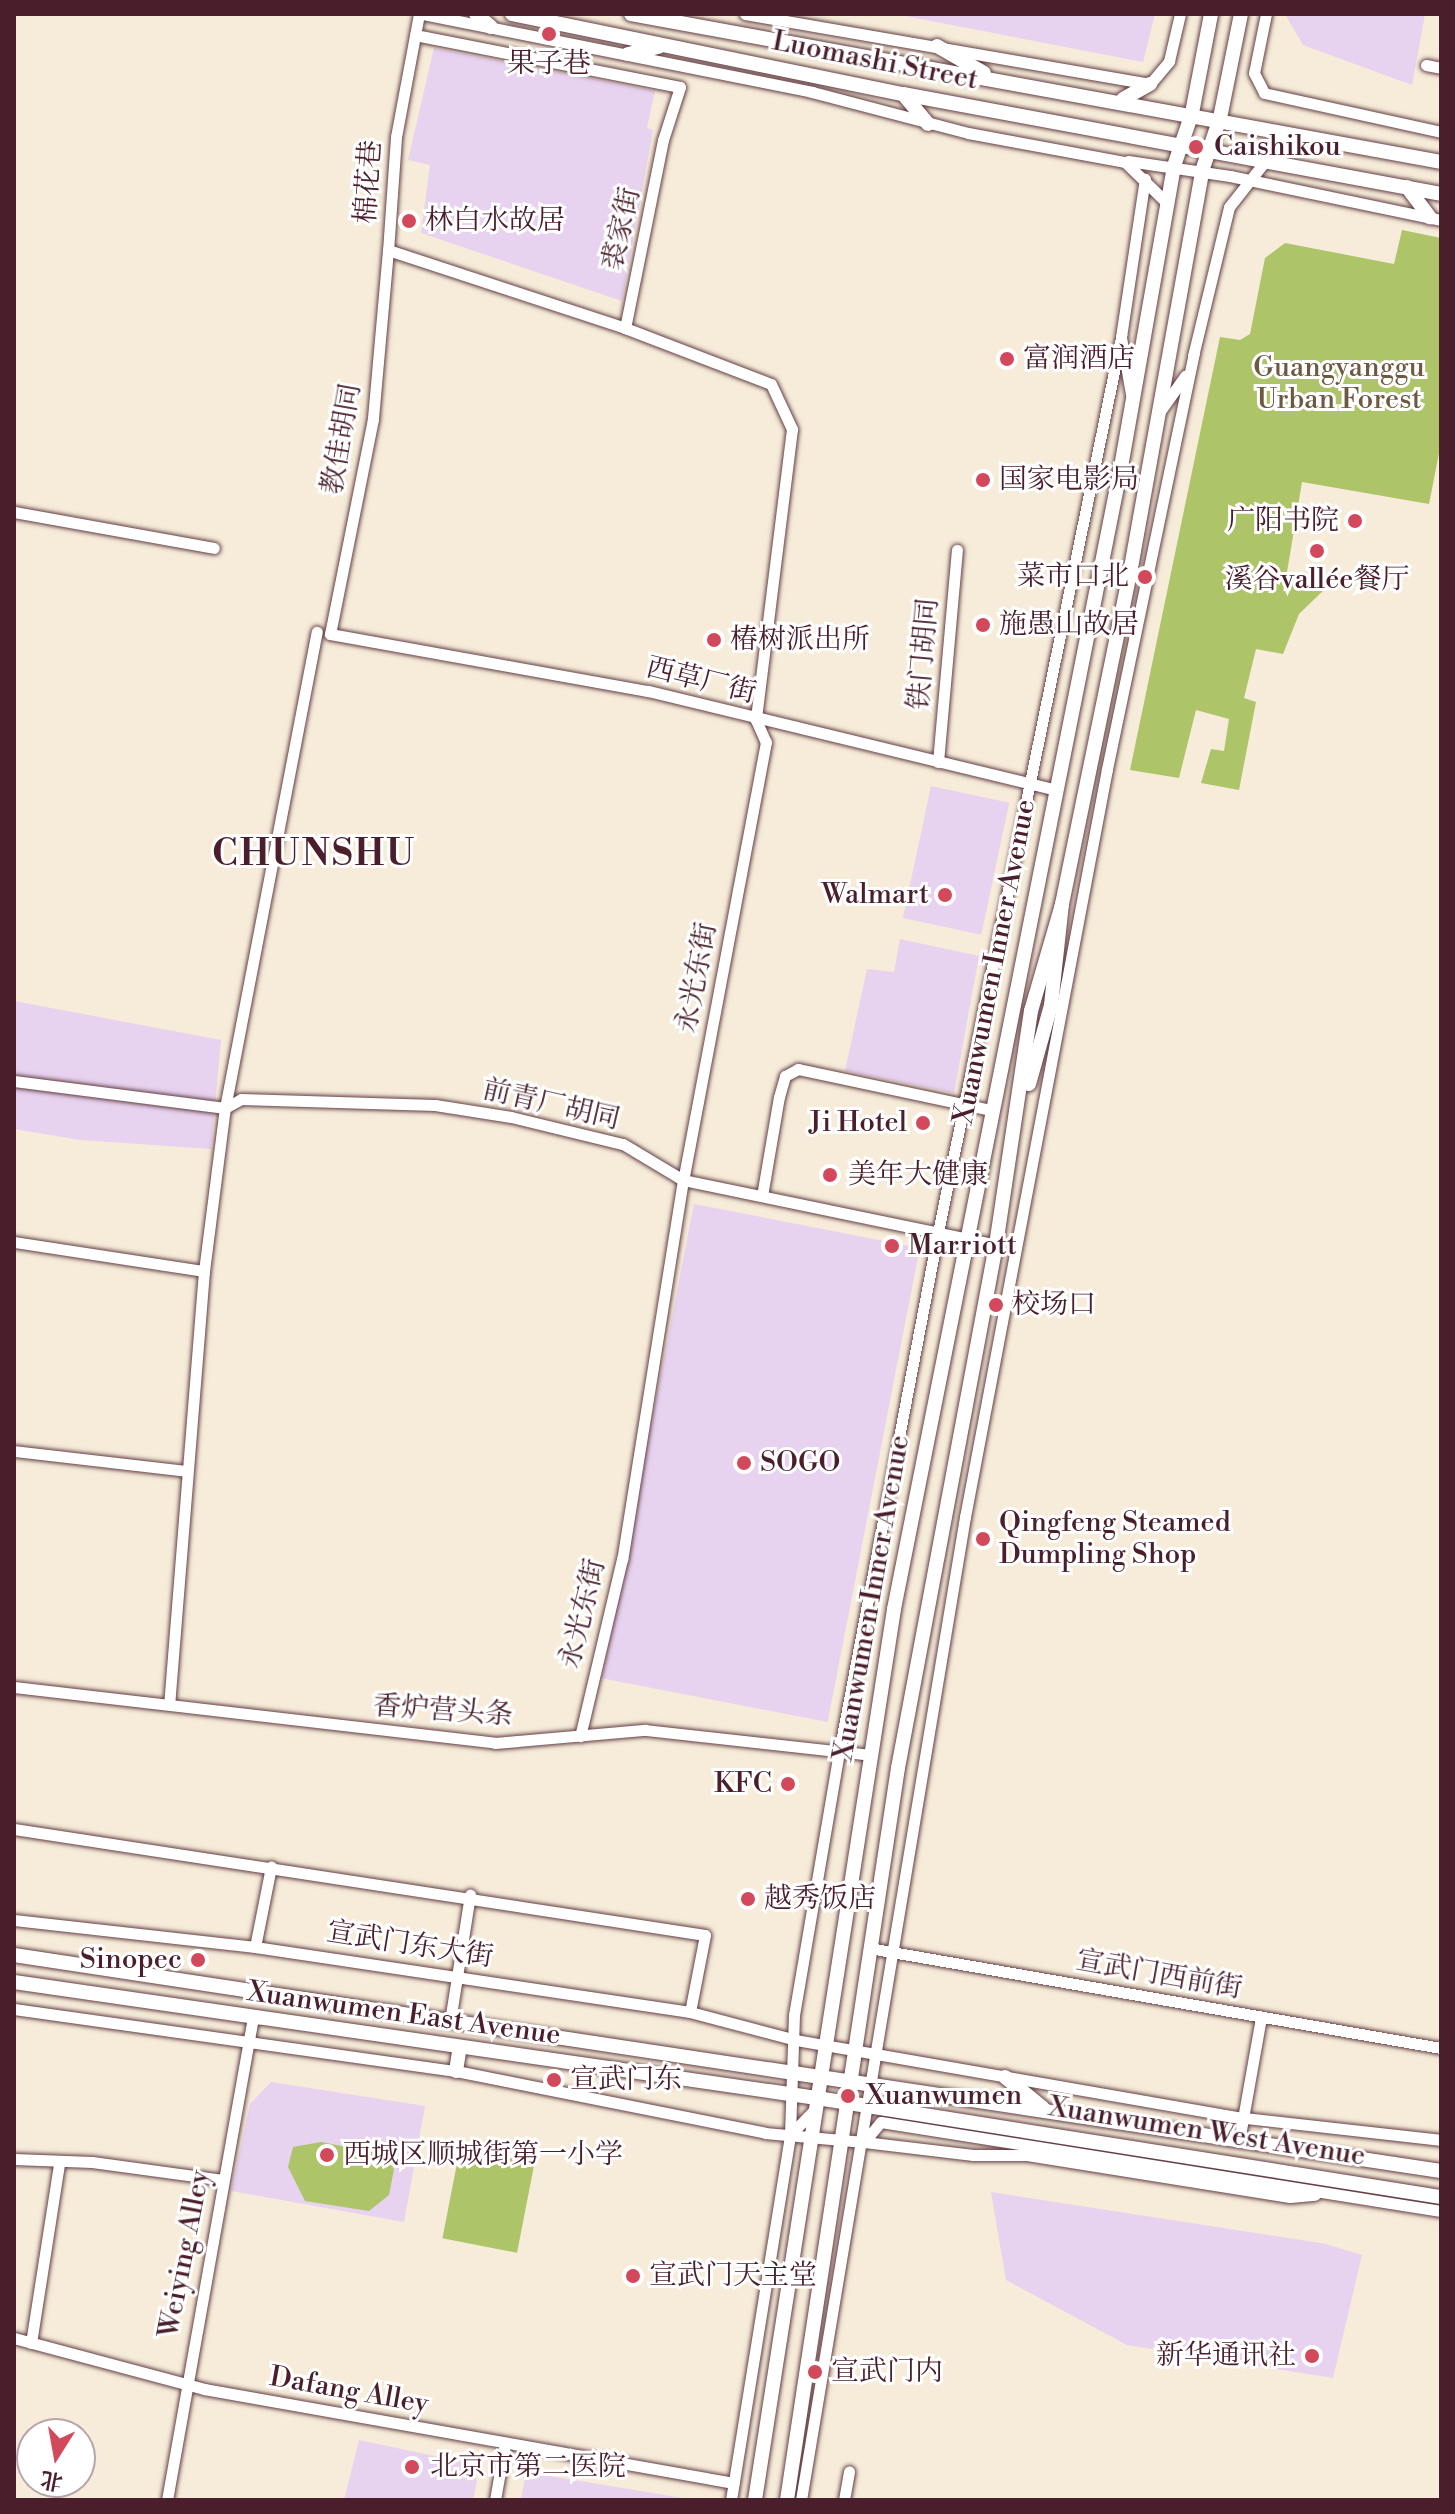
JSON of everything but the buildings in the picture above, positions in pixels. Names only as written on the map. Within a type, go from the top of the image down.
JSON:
[{"type":"main road","points":[[476,14],[491,27]]},
{"type":"main road","name":"Luomashi Street","points":[[512,14],[903,94],[1441,194]]},
{"type":"main road","points":[[631,14],[1220,118],[1441,162]]},
{"type":"main road","name":"Xuanwumen Inner Avenue","points":[[812,2138],[823,2043],[870,1755],[991,1110],[1132,399],[1174,166],[1192,113],[1211,14]]},
{"type":"main road","name":"Xuanwumen Inner Avenue","points":[[848,2103],[853,2047],[869,1948],[1015,1136],[1031,1011],[1062,904],[1202,171],[1220,118],[1241,14]]},
{"type":"main road","points":[[628,54],[666,45]]},
{"type":"main road","points":[[937,46],[995,79]]},
{"type":"main road","points":[[1117,100],[1150,84]]},
{"type":"main road","points":[[903,94],[928,124]]},
{"type":"main road","points":[[1407,187],[1435,219]]},
{"type":"main road","name":"Xuanwumen East Avenue","points":[[14,1955],[450,2021]]},
{"type":"main road","name":"Xuanwumen East Avenue","points":[[14,1982],[786,2094],[817,2102]]},
{"type":"main road","name":"Xuanwumen West Avenue","points":[[450,2021],[788,2068],[1441,2171]]},
{"type":"main road","points":[[456,2071],[460,2047]]},
{"type":"main road","points":[[1005,2077],[1043,2108]]},
{"type":"main road","name":"Xuanwumen West Avenue","points":[[817,2102],[869,2105],[1337,2186],[1441,2197]]},
{"type":"main road","points":[[787,2500],[848,2103]]},
{"type":"main road","points":[[755,2500],[812,2138]]},
{"type":"street","points":[[421,14],[812,92],[928,124],[1125,162],[1174,166],[1251,180],[1435,219]]},
{"type":"street","name":"棉花巷","points":[[421,14],[396,137],[388,250],[625,328]]},
{"type":"street","points":[[745,14],[1150,84],[1169,61],[1180,14]]},
{"type":"street","points":[[1266,14],[1255,78],[1274,99],[1441,132]]},
{"type":"street","name":"裘家街","points":[[415,35],[680,87],[663,140],[625,328]]},
{"type":"street","points":[[1426,65],[1441,68]]},
{"type":"street","points":[[801,2500],[864,2142],[889,1952],[1054,1040],[1194,353],[1229,207],[1266,160]]},
{"type":"street","points":[[1125,162],[1145,178],[1167,203]]},
{"type":"street","points":[[731,2500],[790,2135],[796,2040],[794,2015],[839,1752],[1027,783],[1121,337],[1145,178]]},
{"type":"street","points":[[1240,193],[1272,184]]},
{"type":"street","name":"教佳胡同","points":[[330,634],[373,419],[388,250]]},
{"type":"street","name":"永光东街","points":[[580,1736],[622,1559],[683,1180],[766,742],[756,720],[792,429],[771,384],[625,328]]},
{"type":"street","points":[[1121,337],[1132,399]]},
{"type":"street","points":[[1158,414],[1181,386],[1194,353]]},
{"type":"street","points":[[14,512],[214,548]]},
{"type":"street","name":"铁门胡同","points":[[938,762],[957,550]]},
{"type":"street","points":[[169,1703],[204,1271],[225,1108],[317,632]]},
{"type":"street","name":"西草厂街","points":[[330,634],[648,691],[756,720],[1056,790]]},
{"type":"street","points":[[762,1196],[779,1097],[785,1076],[798,1069],[991,1110]]},
{"type":"street","name":"前青厂胡同","points":[[14,1081],[225,1108],[241,1099],[451,1107],[569,1128],[623,1144],[683,1180],[996,1245]]},
{"type":"street","points":[[14,1242],[204,1271]]},
{"type":"street","points":[[14,1451],[187,1471]]},
{"type":"street","name":"香炉营头条","points":[[14,1687],[169,1703],[394,1735],[495,1743],[645,1730],[870,1755]]},
{"type":"street","points":[[14,1829],[470,1895],[705,1935],[690,2012]]},
{"type":"street","points":[[255,1947],[271,1867]]},
{"type":"street","points":[[450,2021],[470,1895]]},
{"type":"street","name":"宣武门东大街","points":[[14,1920],[255,1947],[690,2012],[796,2040],[823,2043]]},
{"type":"street","name":"宣武门西前街","points":[[869,1948],[1441,2048]]},
{"type":"street","points":[[14,2009],[249,2045],[456,2071],[654,2114],[812,2138],[973,2155],[1027,2155],[1290,2197],[1337,2186]]},
{"type":"street","name":"Weiying Alley","points":[[167,2500],[185,2384],[253,2017]]},
{"type":"street","points":[[1239,2141],[1261,2017]]},
{"type":"street","name":"Xuanwumen West Avenue","points":[[823,2043],[1245,2118],[1441,2140]]},
{"type":"street","points":[[790,2135],[817,2102]]},
{"type":"street","points":[[869,2105],[881,2122],[1337,2186],[1441,2211]]},
{"type":"street","points":[[864,2142],[881,2122]]},
{"type":"street","points":[[14,2159],[59,2164],[92,2162],[223,2180]]},
{"type":"street","points":[[31,2343],[59,2164]]},
{"type":"street","name":"Dafang Alley","points":[[14,2338],[185,2384],[734,2483]]},
{"type":"street","points":[[746,2415],[773,2393]]},
{"type":"street","points":[[495,2500],[505,2443]]},
{"type":"street","points":[[844,2500],[849,2471]]},
{"type":"shaded area","points":[[895,14],[1155,14],[1143,62]]},
{"type":"shaded area","points":[[1285,14],[1425,14],[1412,85],[1303,45]]},
{"type":"shaded area","points":[[434,48],[655,91],[647,128],[653,130],[622,301],[421,233],[430,165],[408,160]]},
{"type":"shaded area","name":"Walmart","points":[[931,786],[1009,803],[981,935],[903,918]]},
{"type":"shaded area","points":[[900,939],[979,956],[954,1093],[845,1071],[867,969],[894,972]]},
{"type":"shaded area","points":[[14,1001],[221,1040],[211,1149],[80,1140],[14,1129]]},
{"type":"shaded area","points":[[694,1204],[920,1248],[828,1722],[602,1678]]},
{"type":"shaded area","name":"西城区顺城街第一小学","points":[[271,2082],[425,2106],[404,2222],[231,2191],[250,2104]]},
{"type":"shaded area","points":[[991,2192],[1326,2244],[1362,2255],[1333,2378],[1127,2345],[1006,2280]]},
{"type":"shaded area","name":"北京市第二医院","points":[[359,2440],[467,2463],[477,2480],[473,2500],[344,2500]]},
{"type":"shaded area","points":[[526,2472],[695,2500],[521,2500]]},
{"type":"green space","name":"Guangyanggu Urban Forest","points":[[1402,230],[1441,238],[1441,443],[1429,504],[1302,482],[1286,578],[1328,586],[1299,614],[1283,654],[1256,649],[1244,698],[1256,702],[1239,790],[1201,783],[1211,749],[1224,751],[1229,719],[1196,710],[1179,778],[1130,770],[1220,337],[1240,340],[1250,334],[1265,258],[1285,243],[1394,264]]},
{"type":"green space","points":[[321,2142],[382,2154],[394,2169],[389,2195],[369,2211],[305,2201],[288,2167],[293,2147]]},
{"type":"green space","points":[[460,2148],[535,2163],[517,2253],[442,2238]]},
{"type":"place","name":"果子巷","points":[[549,34]]},
{"type":"place","name":"Caishikou","points":[[1196,147]]},
{"type":"place","name":"林白水故居","points":[[409,221]]},
{"type":"place","name":"富润酒店","points":[[1007,359]]},
{"type":"place","name":"国家电影局","points":[[983,480]]},
{"type":"place","name":"广阳书院","points":[[1355,521]]},
{"type":"place","name":"溪谷vallée餐厅","points":[[1317,551]]},
{"type":"place","name":"菜市口北","points":[[1145,577]]},
{"type":"place","name":"施愚山故居","points":[[983,625]]},
{"type":"place","name":"椿树派出所","points":[[714,640]]},
{"type":"place","name":"Walmart","points":[[945,895]]},
{"type":"place","name":"Ji Hotel","points":[[923,1123]]},
{"type":"place","name":"美年大健康","points":[[830,1175]]},
{"type":"place","name":"Marriott","points":[[892,1246]]},
{"type":"place","name":"校场口","points":[[996,1305]]},
{"type":"place","name":"SOGO","points":[[744,1463]]},
{"type":"place","name":"Qingfeng Steamed Dumpling Shop","points":[[983,1539]]},
{"type":"place","name":"KFC","points":[[788,1784]]},
{"type":"place","name":"越秀饭店","points":[[748,1899]]},
{"type":"place","name":"Sinopec","points":[[198,1960]]},
{"type":"place","name":"宣武门东","points":[[554,2080]]},
{"type":"place","name":"Xuanwumen","points":[[848,2096]]},
{"type":"place","name":"西城区顺城街第一小学","points":[[327,2155]]},
{"type":"place","name":"宣武门天主堂","points":[[633,2276]]},
{"type":"place","name":"新华通讯社","points":[[1312,2356]]},
{"type":"place","name":"宣武门内","points":[[815,2372]]},
{"type":"place","name":"北京市第二医院","points":[[412,2467]]},
{"type":"district","name":"CHUNSHU","points":[[314,855]]}]
